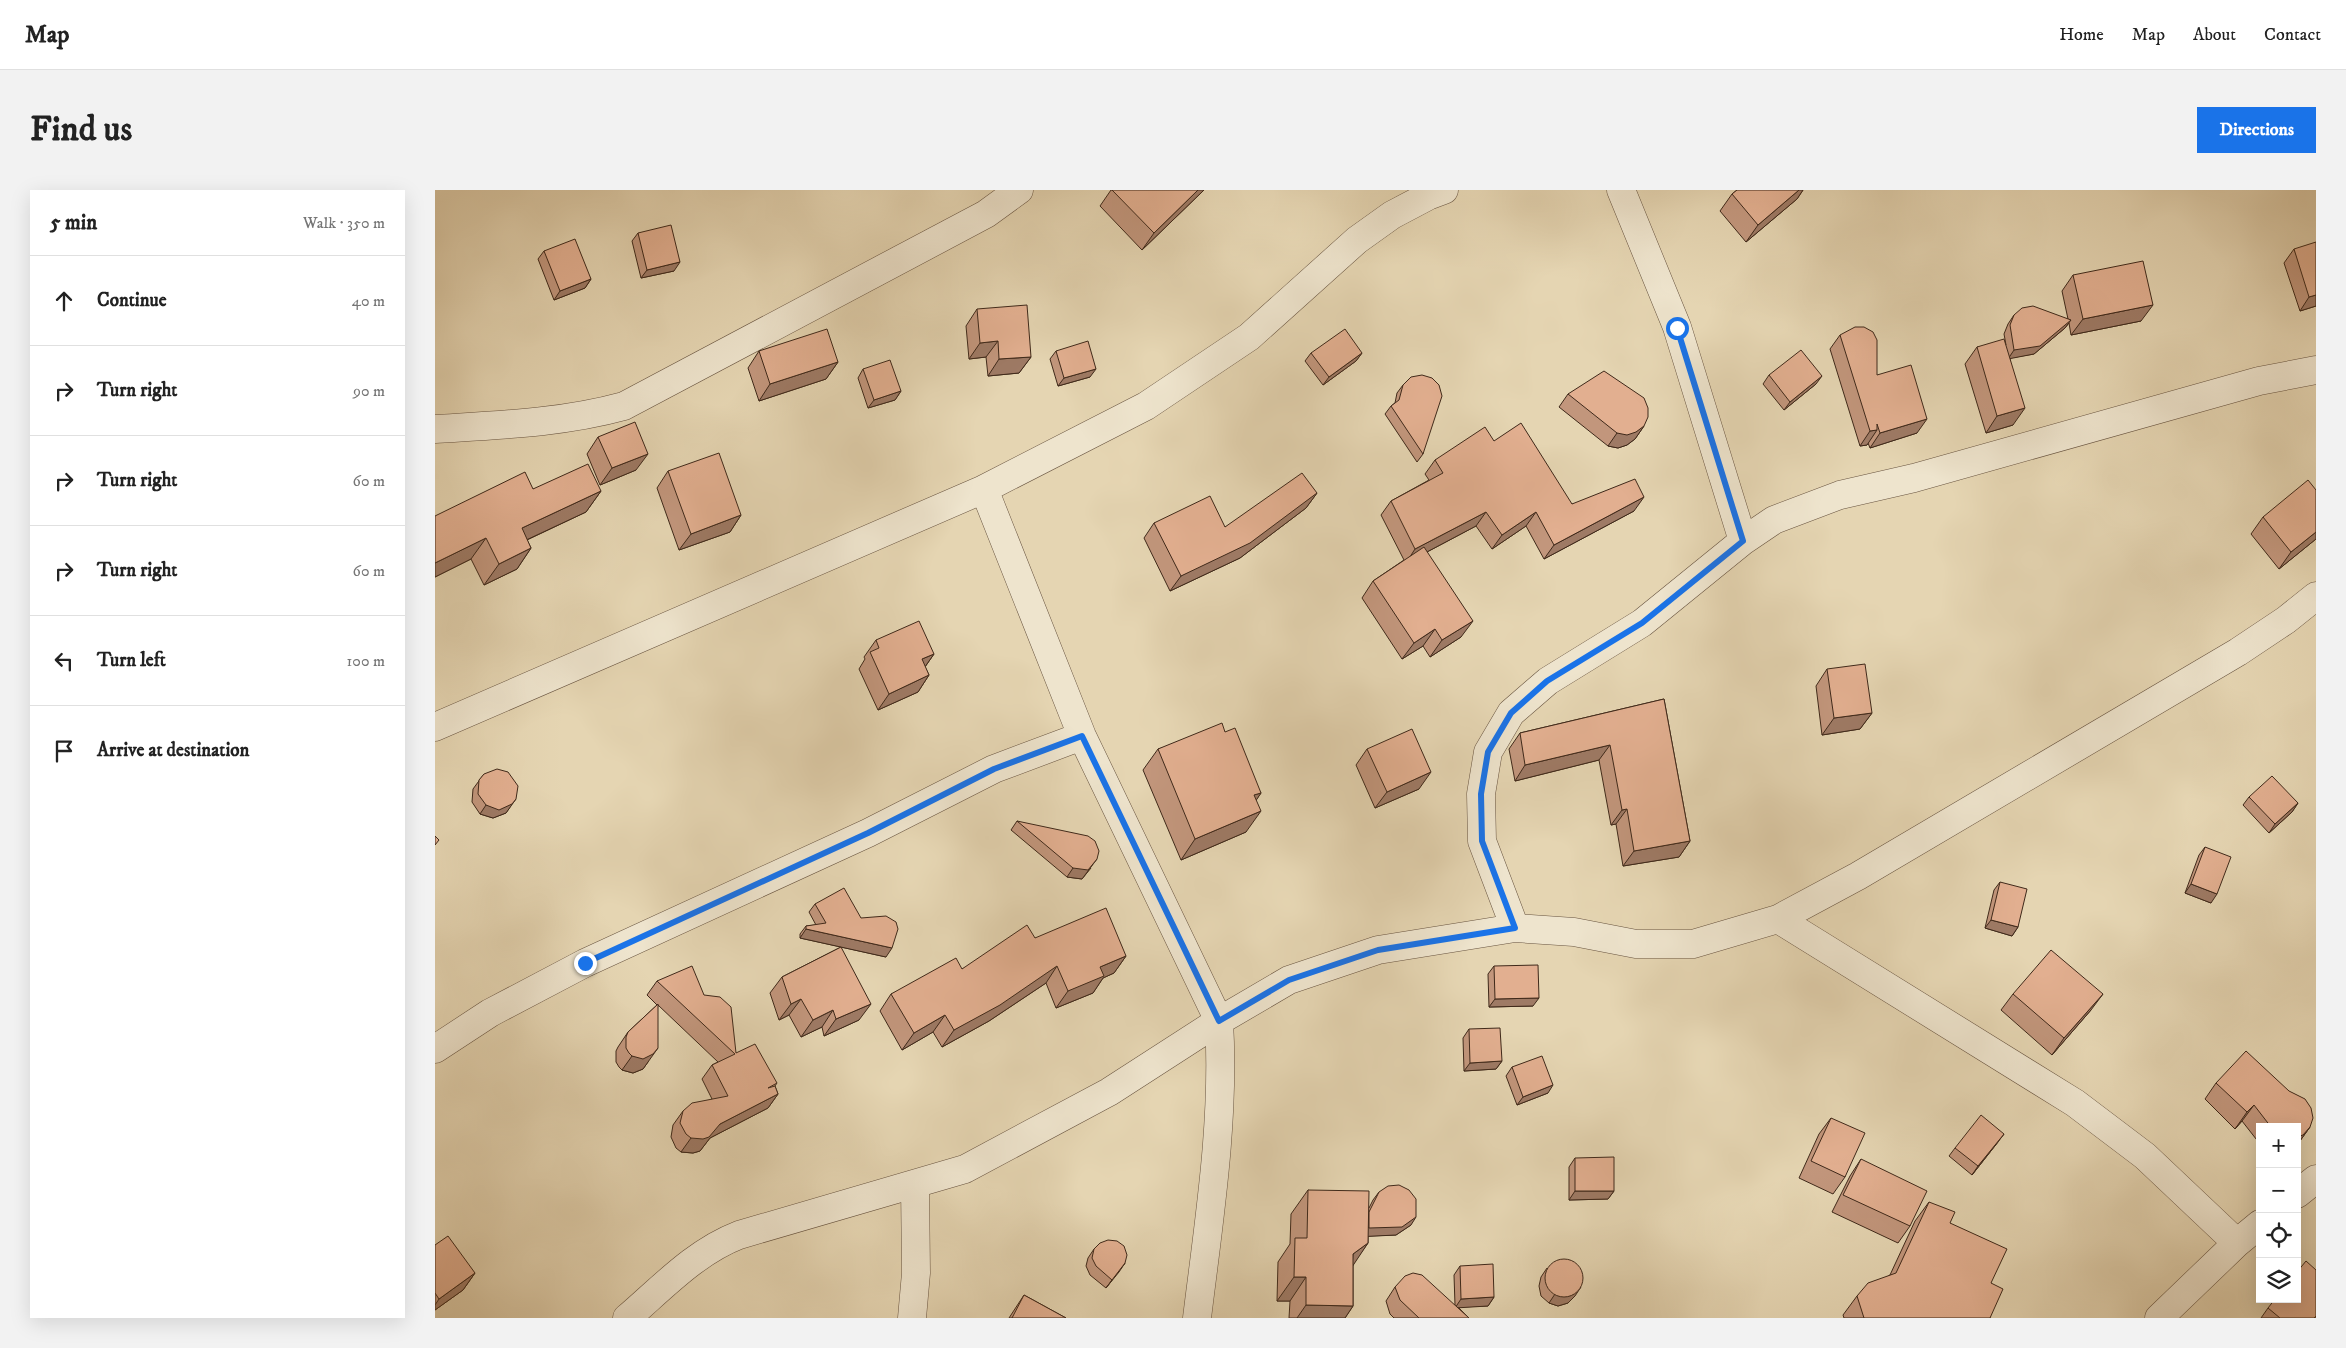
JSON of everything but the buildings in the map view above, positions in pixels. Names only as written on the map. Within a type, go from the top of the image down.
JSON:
[{"type":"street","points":[[435,429],[556,421],[624,406],[978,218],[1019,190]]},
{"type":"street","points":[[435,727],[984,488],[1146,406],[1249,337],[1357,240],[1392,215],[1427,196],[1444,190]]},
{"type":"street","points":[[1621,190],[1677,328],[1743,541]]},
{"type":"street","points":[[1515,928],[1482,841],[1481,794],[1488,752],[1511,713],[1547,681],[1642,623],[1743,541],[1774,520],[1839,495],[1914,478],[2259,381],[2316,370]]},
{"type":"street","points":[[984,488],[1082,736],[1219,1021],[1221,1054],[1216,1159],[1197,1318]]},
{"type":"street","points":[[627,1318],[700,1255],[719,1243],[739,1235],[965,1169],[1109,1092],[1219,1021],[1289,980],[1378,950],[1515,928],[1574,932],[1636,944],[1693,944],[1778,919],[1858,876],[2238,652],[2286,620],[2316,596]]},
{"type":"street","points":[[435,1049],[490,1013],[585,963],[868,833],[994,769],[1082,736]]},
{"type":"street","points":[[1778,919],[2075,1104],[2145,1156],[2237,1242]]},
{"type":"street","points":[[2301,1191],[2316,1179]]},
{"type":"street","points":[[912,1318],[916,1273],[915,1184]]},
{"type":"street","points":[[2159,1318],[2237,1242],[2256,1227]]},
{"type":"route","points":[[585,963],[868,833],[994,769],[1082,736],[1219,1021],[1289,980],[1378,950],[1515,928],[1482,841],[1481,794],[1488,752],[1511,713],[1547,681],[1642,623],[1743,541],[1677,328]]}]
